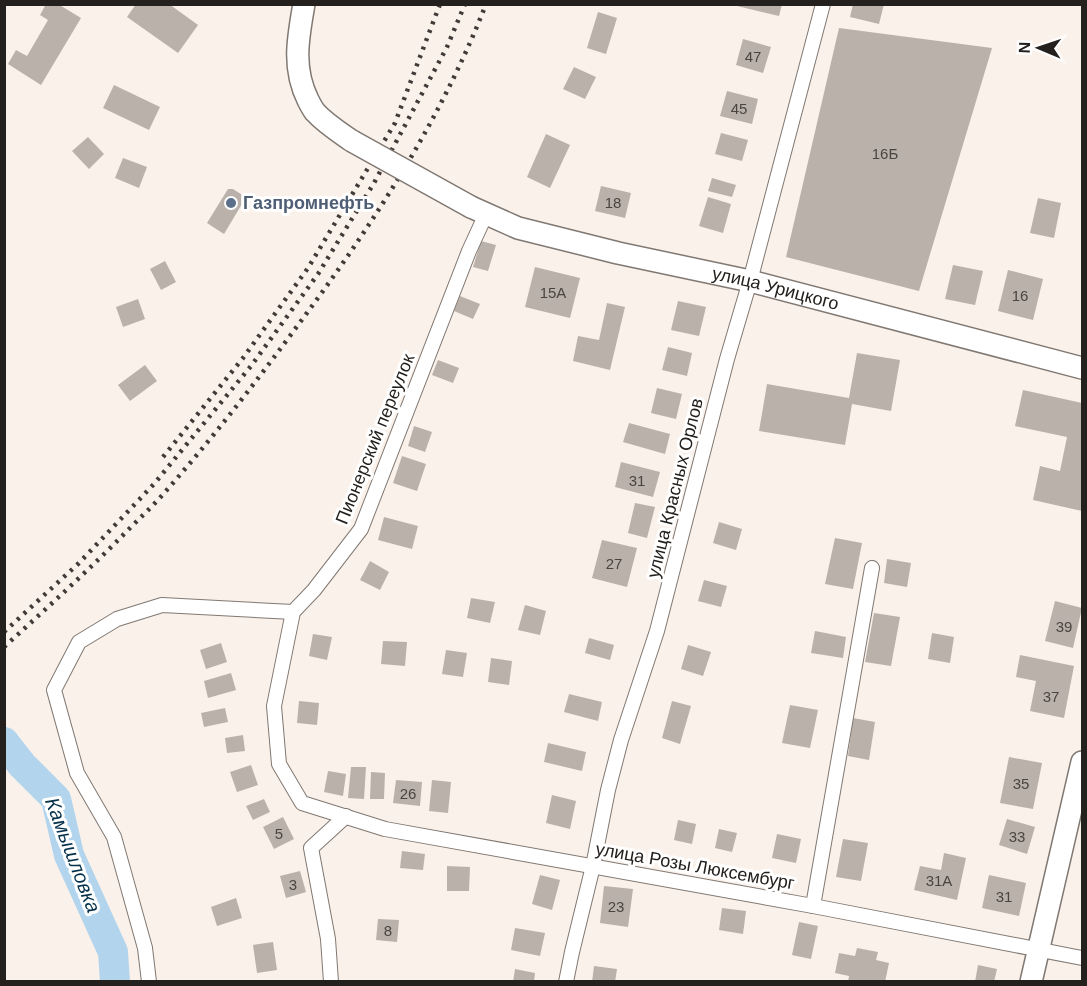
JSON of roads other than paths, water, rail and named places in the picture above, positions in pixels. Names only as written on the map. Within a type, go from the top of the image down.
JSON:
[{"type":"main road","name":"улица Урицкого","points":[[304,4],[297,57],[299,80],[313,110],[326,123],[352,141],[478,210],[529,231],[750,282],[1083,368]]},
{"type":"main road","points":[[1031,981],[1083,762]]},
{"type":"street","name":"улица Красных Орлов","points":[[566,981],[621,740],[657,631],[727,359],[750,282],[823,4]]},
{"type":"street","name":"Пионерский переулок","points":[[293,612],[314,590],[361,529],[469,251],[478,210]]},
{"type":"street","points":[[813,906],[872,568]]},
{"type":"street","points":[[149,981],[145,948],[114,837],[77,773],[54,690],[79,642],[117,619],[162,606],[293,612]]},
{"type":"street","name":"улица Розы Люксембург","points":[[293,612],[274,706],[279,764],[302,803],[385,829],[813,906],[1083,958]]},
{"type":"street","points":[[331,981],[328,939],[311,848],[346,816]]},
{"type":"waterway","name":"Камышловка","points":[[4,742],[22,765],[56,799],[69,855],[113,952],[115,982]]},
{"type":"railway","points":[[163,457],[243,358],[308,268],[395,123],[440,4]]},
{"type":"railway","points":[[4,632],[79,563],[154,484],[251,366],[318,274],[374,183],[447,47],[465,4]]},
{"type":"railway","points":[[4,647],[157,501],[250,389],[325,288],[403,171],[448,89],[486,4]]},
{"type":"place","name":"Газпромнефть","points":[[231,203]]}]
